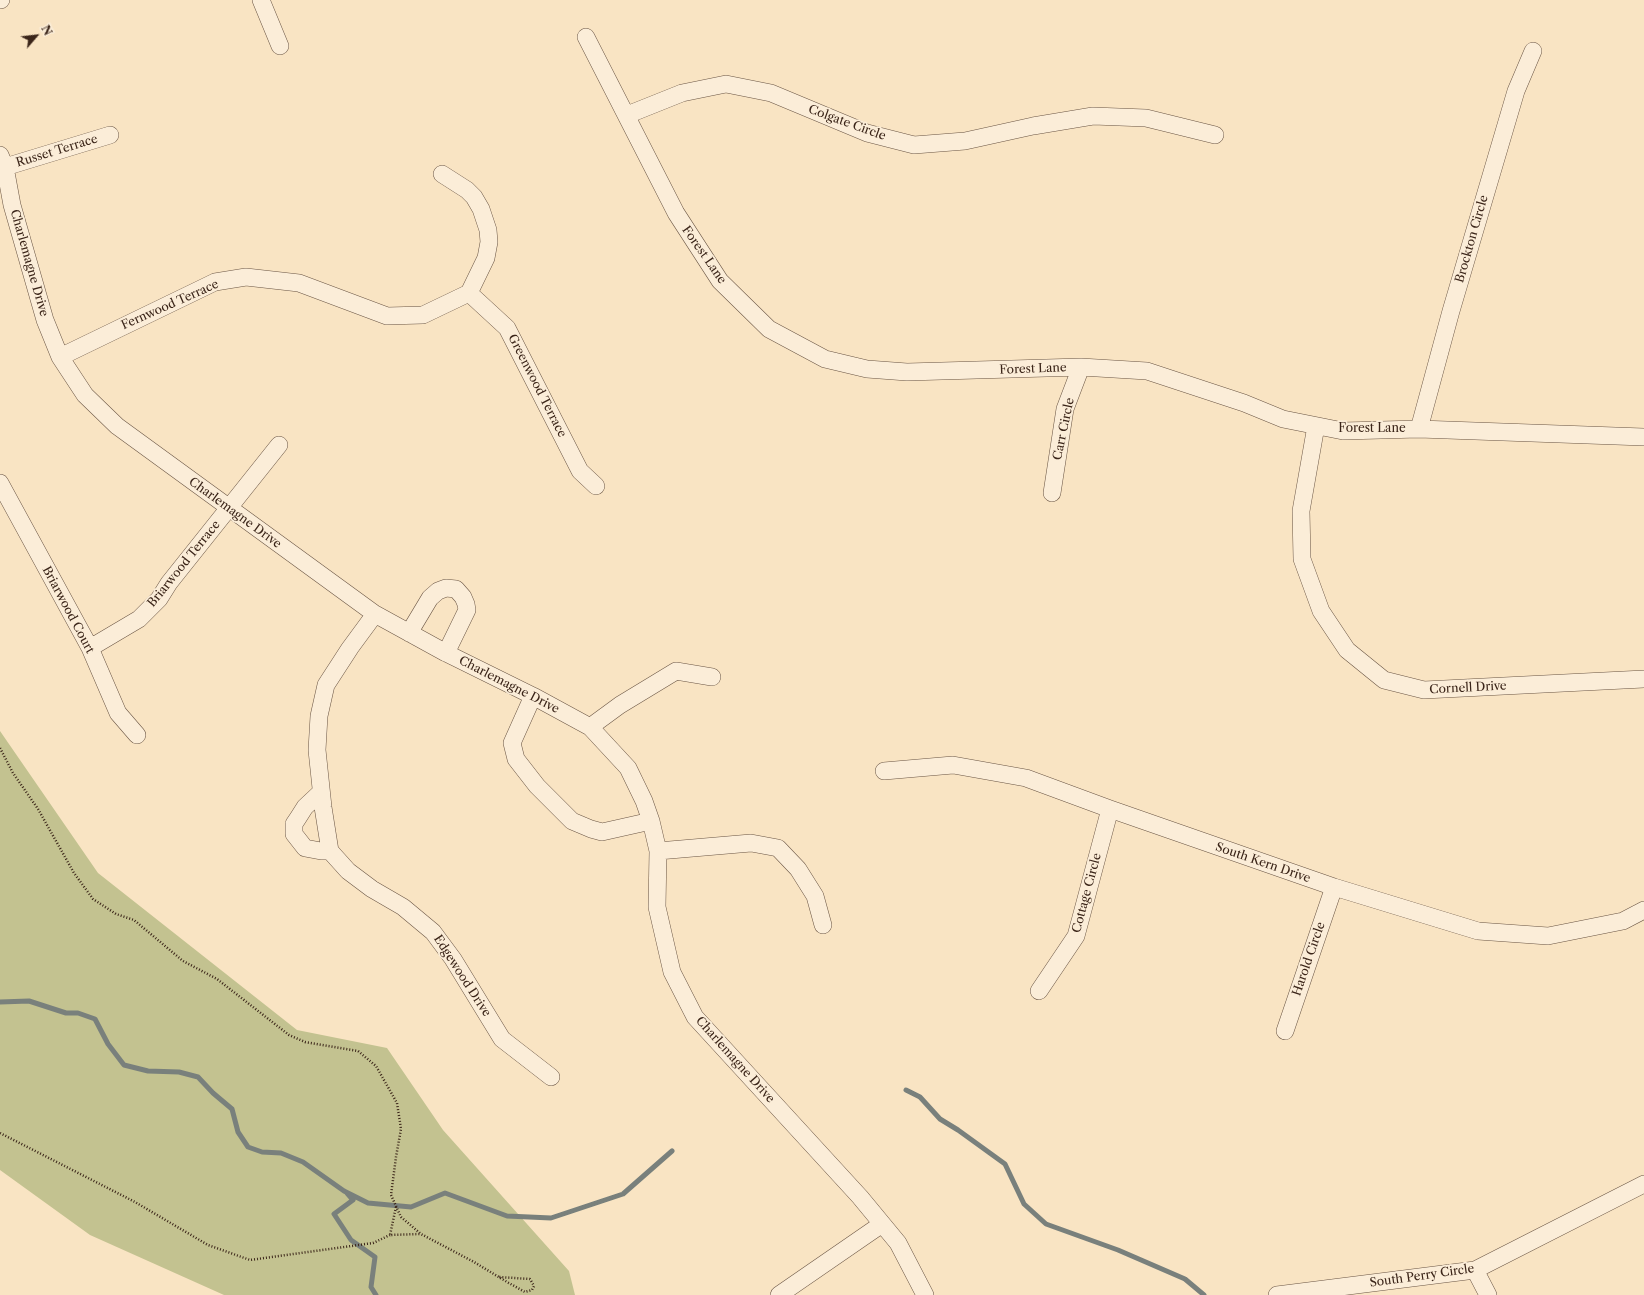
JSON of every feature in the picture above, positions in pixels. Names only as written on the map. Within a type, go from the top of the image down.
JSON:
[{"type":"street","points":[[261,0],[280,46]]},
{"type":"street","name":"Forest Lane","points":[[586,37],[676,213],[720,280],[770,329],[825,359],[867,369],[906,372],[1081,367],[1147,371],[1244,403],[1283,419],[1343,431],[1419,429],[1644,437]]},
{"type":"street","name":"Brockton Circle","points":[[1419,429],[1451,311],[1514,98],[1533,52]]},
{"type":"street","name":"Colgate Circle","points":[[627,115],[682,93],[726,84],[771,93],[867,133],[914,145],[965,141],[1033,126],[1093,116],[1146,118],[1215,135]]},
{"type":"street","name":"Russet Terrace","points":[[2,161],[110,135]]},
{"type":"street","name":"Charlemagne Drive","points":[[2,161],[6,206],[45,320],[60,357],[85,395],[117,426],[375,614],[446,653],[534,696],[590,727],[628,768],[644,801],[651,821],[658,851],[657,907],[672,972],[695,1017],[860,1197],[898,1243],[925,1295]]},
{"type":"street","points":[[442,174],[467,190],[474,197],[481,209],[488,230],[489,242],[486,258],[469,293]]},
{"type":"street","name":"Fernwood Terrace","points":[[60,357],[215,282],[246,277],[299,284],[387,316],[423,316],[469,293]]},
{"type":"street","name":"Greenwood Terrace","points":[[469,293],[507,328],[580,470],[596,486]]},
{"type":"street","name":"Carr Circle","points":[[1052,493],[1065,409],[1081,367]]},
{"type":"street","name":"Cornell Drive","points":[[1316,426],[1301,511],[1302,559],[1321,611],[1347,650],[1384,680],[1424,690],[1644,679]]},
{"type":"street","name":"Briarwood Terrace","points":[[90,648],[139,619],[159,599],[169,584],[279,445]]},
{"type":"street","name":"Briarwood Court","points":[[0,483],[90,648],[118,713],[137,735]]},
{"type":"street","points":[[409,633],[430,598],[438,591],[446,588],[456,589],[463,597],[467,610],[446,653]]},
{"type":"street","points":[[321,792],[305,807],[294,824],[294,834],[305,848],[330,851],[321,792],[317,743],[319,716],[326,685],[350,648],[375,614]]},
{"type":"street","points":[[590,727],[620,704],[676,671],[712,677]]},
{"type":"street","points":[[534,696],[512,743],[516,759],[537,786],[572,821],[591,829],[602,832],[651,821]]},
{"type":"street","name":"South Kern Drive","points":[[884,771],[953,765],[1026,778],[1334,887],[1478,932],[1548,936],[1623,921],[1644,910]]},
{"type":"street","name":"Cottage Circle","points":[[1040,992],[1076,936],[1110,809]]},
{"type":"street","points":[[658,851],[751,843],[778,848],[798,869],[815,896],[823,925]]},
{"type":"street","name":"Edgewood Drive","points":[[330,851],[348,871],[403,907],[433,932],[453,959],[502,1039],[552,1077]]},
{"type":"street","name":"Harold Circle","points":[[1285,1031],[1334,887]]},
{"type":"street","name":"South Perry Circle","points":[[1277,1295],[1475,1270],[1644,1184]]},
{"type":"street","points":[[779,1295],[882,1224]]},
{"type":"street","points":[[1475,1270],[1488,1295]]},
{"type":"path","points":[[0,748],[13,773],[38,809],[74,873],[93,899],[116,914],[134,920],[183,961],[217,979],[289,1035],[305,1042],[358,1051],[376,1066],[397,1103],[401,1129],[391,1195],[401,1217],[421,1234],[474,1262],[499,1277],[525,1292],[532,1290],[534,1286],[530,1279],[499,1277]]},
{"type":"path","points":[[0,1133],[135,1202],[208,1245],[250,1260],[373,1243],[390,1235],[421,1234]]},
{"type":"path","points":[[390,1235],[396,1207]]},
{"type":"shaded area","points":[[0,731],[98,873],[297,1030],[387,1048],[443,1130],[569,1271],[575,1295],[224,1295],[90,1235],[0,1170]]},
{"type":"waterway","points":[[0,1002],[29,1001],[66,1013],[78,1013],[95,1019],[108,1044],[124,1065],[148,1071],[179,1072],[198,1077],[213,1093],[232,1109],[238,1132],[248,1147],[262,1152],[281,1153],[303,1162],[344,1191],[368,1203],[411,1207],[445,1193],[507,1216],[551,1218],[623,1194],[672,1151]]},
{"type":"waterway","points":[[906,1090],[920,1097],[940,1119],[958,1130],[1005,1164],[1024,1204],[1046,1224],[1118,1250],[1185,1279],[1204,1295]]},
{"type":"waterway","points":[[347,1193],[353,1200],[334,1214],[351,1240],[375,1257],[371,1287],[376,1295]]}]
